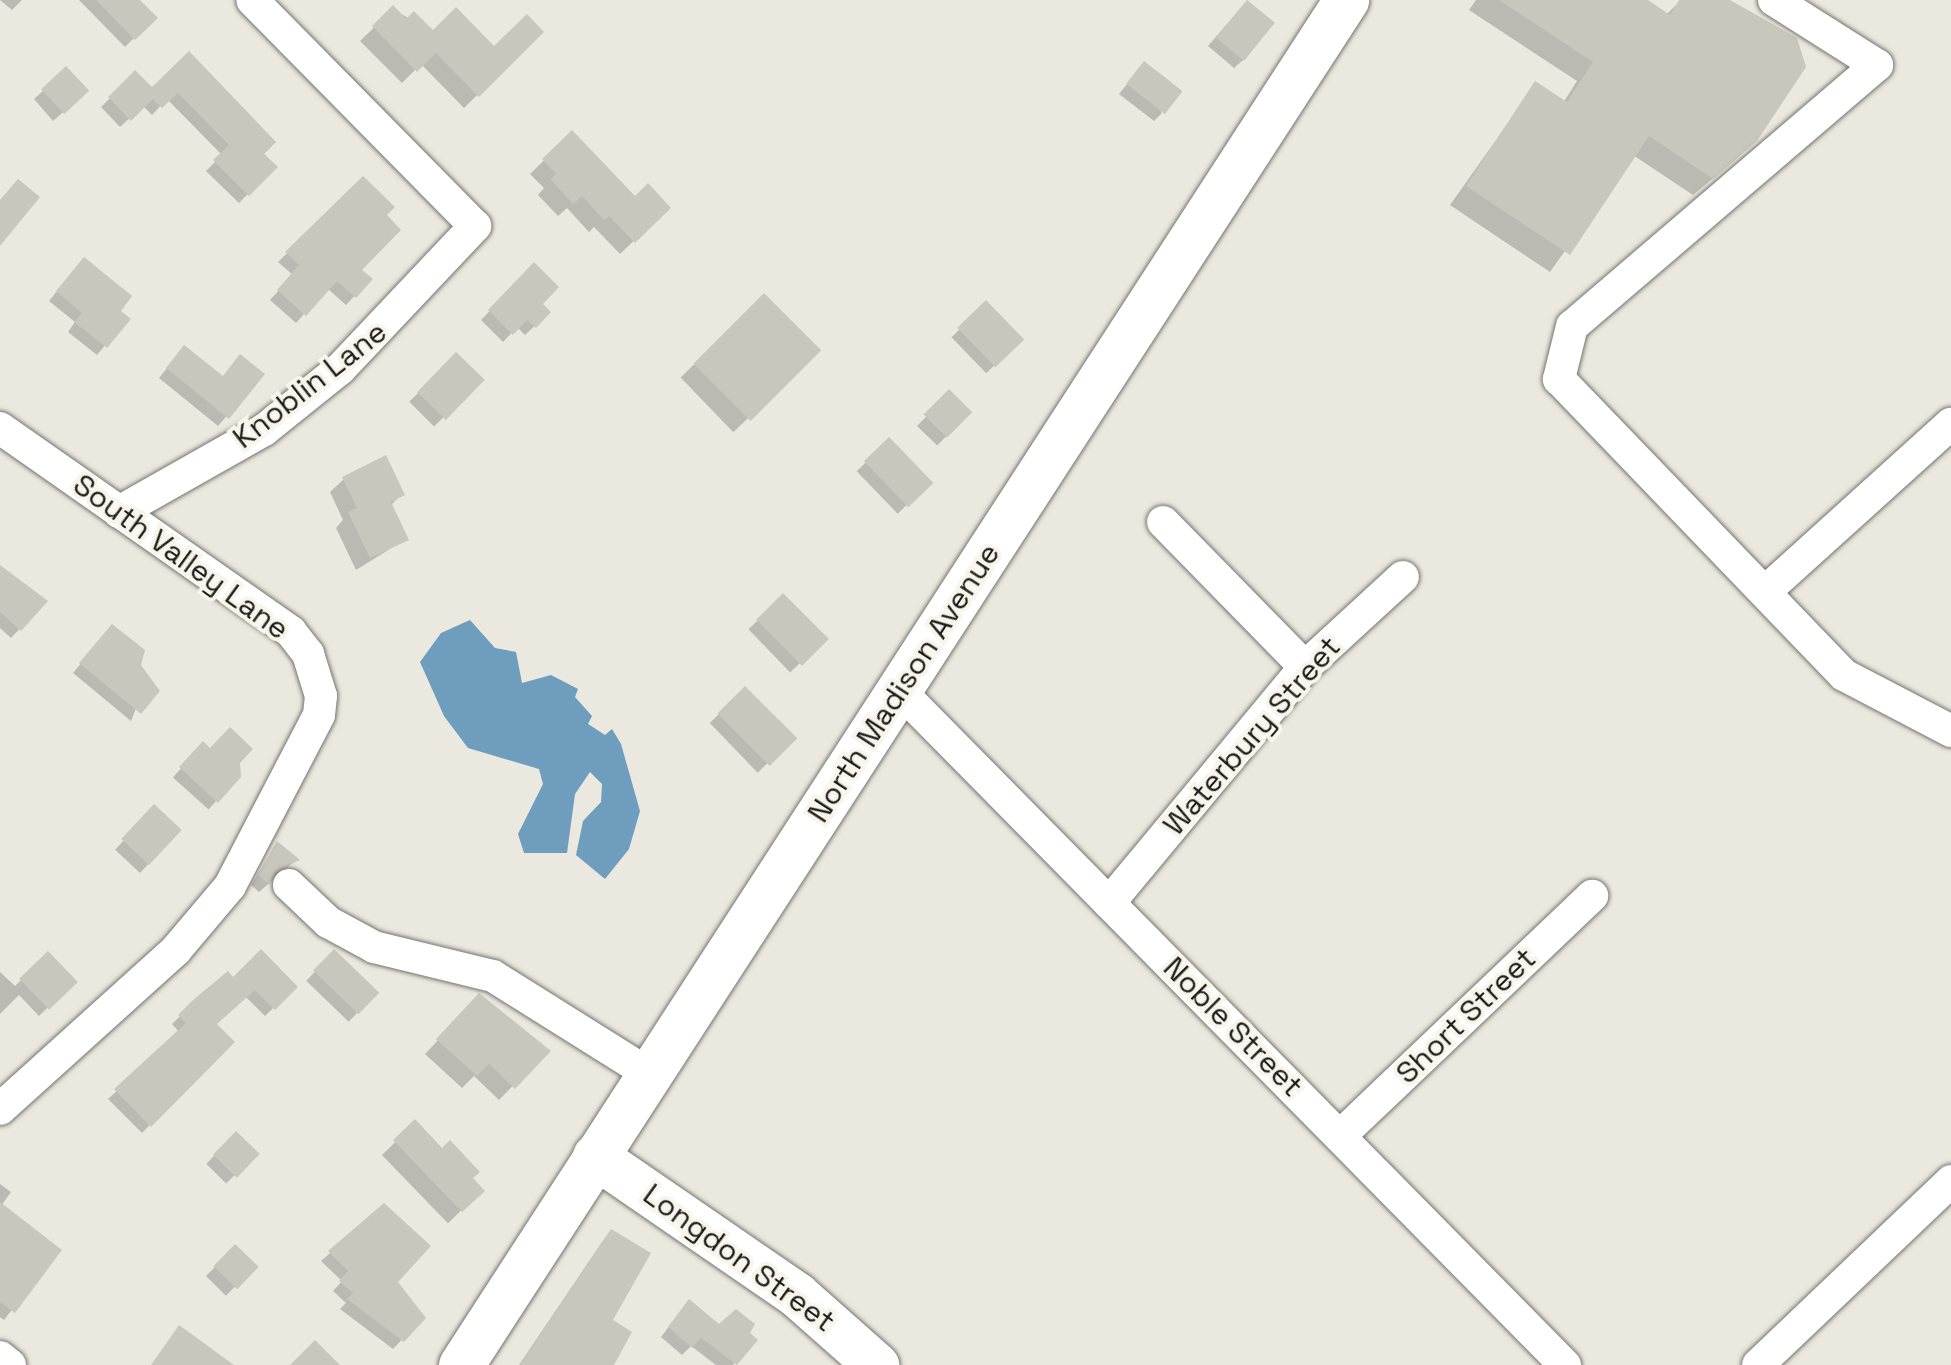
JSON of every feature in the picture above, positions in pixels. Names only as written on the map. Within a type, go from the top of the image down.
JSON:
[{"type":"main road","name":"North Madison Avenue","points":[[460,1365],[1346,0]]},
{"type":"main road","name":"Longdon Street","points":[[595,1156],[797,1295],[876,1365]]},
{"type":"street","name":"Knoblin Lane","points":[[120,512],[264,430],[340,369],[475,226],[252,0]]},
{"type":"street","points":[[1774,0],[1877,65],[1572,326],[1559,379],[1767,590],[1844,675],[1951,731]]},
{"type":"street","points":[[1767,590],[1951,424]]},
{"type":"street","name":"South Valley Lane","points":[[0,428],[291,632],[318,678],[319,714],[230,886],[176,950],[0,1109]]},
{"type":"street","points":[[1163,522],[1305,668]]},
{"type":"street","name":"Waterbury Street","points":[[1109,903],[1305,668],[1403,577]]},
{"type":"street","name":"Noble Street","points":[[900,690],[1565,1365]]},
{"type":"street","points":[[290,885],[328,922],[374,947],[493,976],[648,1074]]},
{"type":"street","name":"Short Street","points":[[1340,1136],[1592,896]]},
{"type":"street","points":[[1758,1365],[1951,1180]]},
{"type":"street","points":[[0,1357],[10,1365]]},
{"type":"water","points":[[470,620],[495,648],[516,652],[522,683],[551,675],[578,689],[575,697],[592,716],[588,724],[605,735],[612,729],[621,744],[640,811],[629,849],[605,879],[576,855],[583,821],[601,802],[602,784],[590,772],[575,794],[567,853],[524,853],[518,834],[543,784],[539,769],[468,748],[444,716],[420,662],[441,633]]},
{"type":"building","points":[[96,0],[140,0],[158,18],[135,40]]},
{"type":"building","points":[[1247,0],[1275,23],[1244,61],[1216,38]]},
{"type":"building","points":[[1499,0],[1648,0],[1670,15],[1679,0],[1730,0],[1797,38],[1806,67],[1757,141],[1713,179],[1649,136],[1570,255],[1466,186],[1535,81],[1567,102],[1593,62]]},
{"type":"building","points":[[393,5],[406,19],[414,11],[433,30],[456,7],[494,46],[527,14],[544,32],[479,97],[436,53],[417,72],[372,26]]},
{"type":"building","points":[[189,51],[276,142],[264,154],[278,167],[249,196],[213,160],[229,145],[178,93],[162,108],[153,99],[131,121],[108,97],[135,70],[152,87]]},
{"type":"building","points":[[1144,61],[1183,91],[1165,114],[1126,84]]},
{"type":"building","points":[[66,66],[89,91],[64,114],[41,89]]},
{"type":"building","points":[[572,130],[635,196],[648,183],[671,208],[635,243],[609,216],[604,220],[582,196],[573,204],[550,179],[556,174],[542,159]]},
{"type":"building","points":[[363,176],[395,207],[387,215],[401,230],[362,270],[373,279],[356,298],[337,281],[306,316],[277,290],[299,265],[285,252]]},
{"type":"building","points":[[18,179],[40,197],[0,246],[0,200]]},
{"type":"building","points":[[84,257],[132,296],[121,311],[131,319],[107,348],[74,322],[82,313],[56,291]]},
{"type":"building","points":[[534,262],[559,287],[543,304],[551,312],[536,328],[527,320],[513,335],[488,310]]},
{"type":"building","points":[[764,293],[821,350],[751,421],[693,364]]},
{"type":"building","points":[[986,300],[1024,340],[995,367],[957,328]]},
{"type":"building","points":[[184,345],[223,376],[240,354],[265,374],[229,419],[166,368]]},
{"type":"building","points":[[456,352],[485,380],[446,420],[417,392]]},
{"type":"building","points":[[949,389],[972,412],[947,438],[924,414]]},
{"type":"building","points":[[889,437],[933,483],[908,507],[864,461]]},
{"type":"building","points":[[386,455],[405,495],[391,502],[409,540],[370,558],[348,512],[357,508],[342,477]]},
{"type":"building","points":[[0,565],[48,601],[21,631],[0,612]]},
{"type":"building","points":[[783,593],[829,639],[802,666],[756,620]]},
{"type":"building","points":[[112,624],[145,650],[141,665],[160,691],[141,714],[79,663]]},
{"type":"building","points":[[745,686],[797,738],[770,766],[717,714]]},
{"type":"building","points":[[230,727],[253,749],[240,763],[241,777],[218,803],[179,767],[203,741],[210,748]]},
{"type":"building","points":[[154,804],[182,830],[149,865],[121,839]]},
{"type":"building","points":[[277,841],[300,860],[275,871],[270,885],[258,875]]},
{"type":"building","points":[[261,949],[298,987],[275,1010],[255,990],[217,1024],[235,1042],[151,1127],[114,1089],[186,1023],[178,1015],[193,1000],[228,971],[233,977]]},
{"type":"building","points":[[334,949],[379,993],[358,1014],[313,971]]},
{"type":"building","points":[[48,951],[78,982],[49,1010],[19,979]]},
{"type":"building","points":[[479,993],[551,1051],[515,1089],[489,1064],[477,1076],[436,1039]]},
{"type":"building","points":[[415,1119],[442,1148],[450,1140],[480,1172],[473,1178],[485,1191],[462,1212],[393,1140]]},
{"type":"building","points":[[236,1131],[260,1154],[237,1178],[213,1155]]},
{"type":"building","points":[[0,1202],[62,1250],[15,1313],[0,1302]]},
{"type":"building","points":[[384,1203],[431,1246],[398,1282],[426,1318],[404,1342],[347,1299],[353,1293],[339,1281],[348,1271],[328,1251]]},
{"type":"building","points":[[611,1229],[651,1253],[613,1320],[632,1332],[614,1365],[520,1365]]},
{"type":"building","points":[[235,1244],[259,1267],[237,1289],[213,1266]]},
{"type":"building","points":[[689,1299],[719,1324],[736,1309],[755,1324],[750,1333],[758,1340],[737,1365],[701,1338],[692,1348],[668,1327]]},
{"type":"building","points":[[179,1325],[234,1365],[151,1365]]},
{"type":"building","points":[[315,1340],[340,1365],[290,1365]]}]
